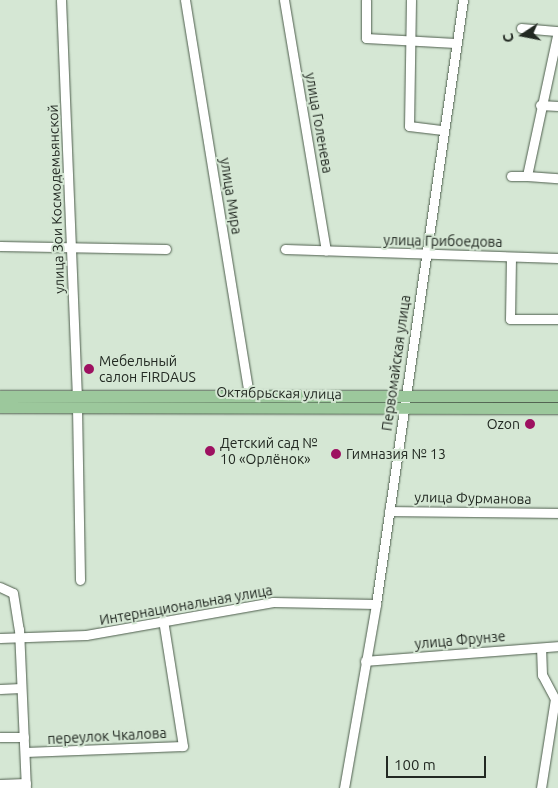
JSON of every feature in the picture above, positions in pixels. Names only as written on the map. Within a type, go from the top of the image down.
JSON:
[{"type":"main road","name":"Октябрьская улица","points":[[0,396],[77,402],[403,409],[558,408]]},
{"type":"main road","name":"Октябрьская улица","points":[[0,406],[249,396],[558,396]]},
{"type":"street","name":"улица Зои Космодемьянской","points":[[61,0],[73,248],[80,580]]},
{"type":"street","name":"улица Мира","points":[[185,0],[249,396]]},
{"type":"street","name":"улица Голенева","points":[[284,0],[326,251]]},
{"type":"street","points":[[366,0],[366,38],[455,43]]},
{"type":"street","points":[[411,0],[409,126],[443,130]]},
{"type":"street","name":"Первомайская улица","points":[[344,788],[376,604],[455,43],[463,0]]},
{"type":"street","points":[[521,28],[557,31],[540,105],[527,176]]},
{"type":"street","points":[[540,105],[558,106]]},
{"type":"street","points":[[511,176],[558,178]]},
{"type":"street","points":[[0,246],[166,249]]},
{"type":"street","name":"улица Грибоедова","points":[[285,249],[558,258]]},
{"type":"street","points":[[511,256],[510,319],[558,319]]},
{"type":"street","name":"улица Фурманова","points":[[389,511],[558,513]]},
{"type":"street","points":[[0,587],[13,593],[18,638],[26,785],[0,784]]},
{"type":"street","name":"Интернациональная улица","points":[[0,638],[86,635],[274,602],[376,604]]},
{"type":"street","name":"переулок Чкалова","points":[[25,752],[183,746],[163,620]]},
{"type":"street","name":"улица Фрунзе","points":[[365,661],[558,646]]},
{"type":"street","points":[[540,788],[555,699],[542,675],[541,648]]},
{"type":"street","points":[[0,689],[21,688]]},
{"type":"street","points":[[0,737],[24,737]]},
{"type":"place","name":"Мебельный салон FIRDAUS","points":[[89,369]]},
{"type":"place","name":"Ozon","points":[[530,424]]},
{"type":"place","name":"Детский сад № 10 «Орлёнок»","points":[[210,451]]},
{"type":"place","name":"Гимназия № 13","points":[[336,454]]}]
